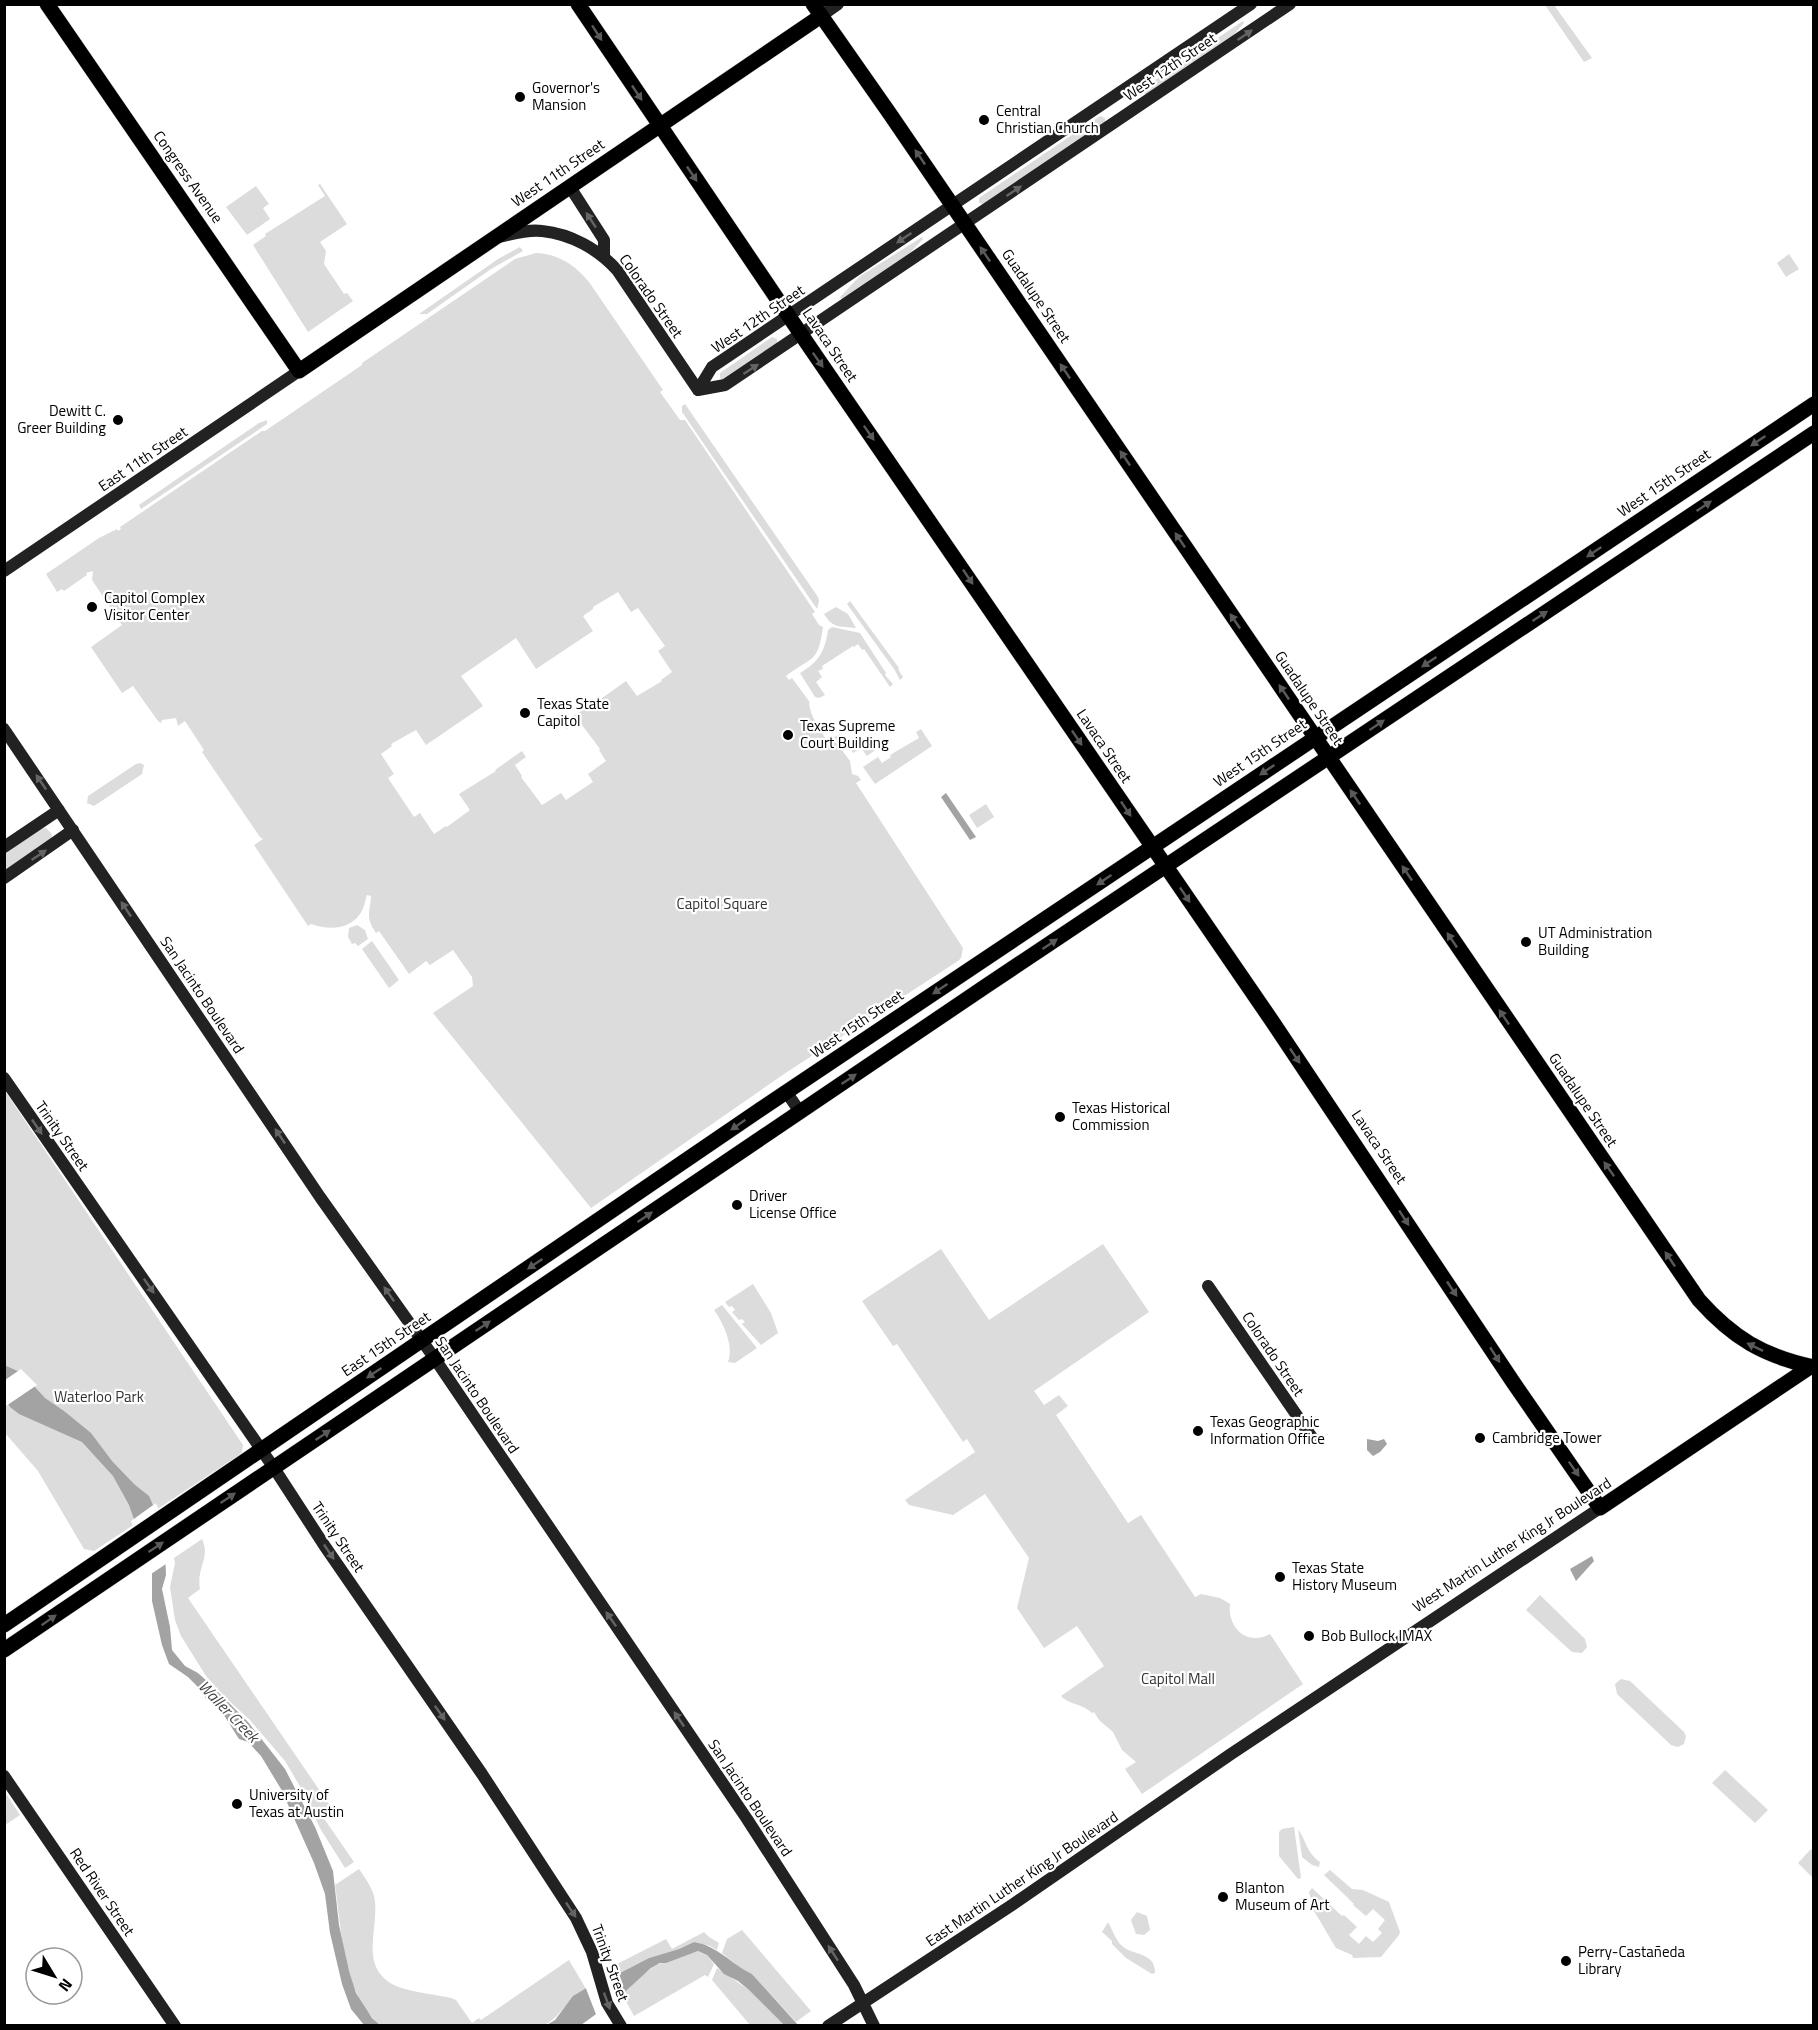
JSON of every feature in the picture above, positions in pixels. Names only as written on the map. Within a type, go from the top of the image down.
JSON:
[{"type":"main road","name":"Congress Avenue","points":[[47,4],[299,371]]},
{"type":"main road","name":"Lavaca Street","points":[[578,4],[1383,1185],[1513,1382],[1600,1508]]},
{"type":"main road","name":"West 11th Street","points":[[299,371],[659,126],[817,10],[838,4]]},
{"type":"main road","name":"West 12th Street","points":[[698,390],[712,367],[1251,4]]},
{"type":"main road","name":"West 12th Street","points":[[698,390],[725,385],[802,335],[1290,4]]},
{"type":"main road","name":"Guadalupe Street","points":[[817,10],[1699,1300],[1717,1321],[1745,1342],[1766,1352],[1812,1366]]},
{"type":"main road","points":[[570,187],[604,240],[604,256]]},
{"type":"main road","name":"Colorado Street","points":[[495,238],[523,232],[542,231],[587,244],[604,256],[617,270],[698,390]]},
{"type":"main road","name":"East 11th Street","points":[[4,571],[299,371]]},
{"type":"main road","name":"West 15th Street","points":[[787,1092],[1814,404]]},
{"type":"main road","points":[[4,1650],[1165,866],[1814,433]]},
{"type":"main road","name":"San Jacinto Boulevard","points":[[4,729],[754,1830],[864,2003],[874,2025]]},
{"type":"main road","points":[[4,847],[60,810]]},
{"type":"main road","points":[[4,878],[73,830]]},
{"type":"main road","name":"Trinity Street","points":[[4,1078],[262,1450],[324,1545],[482,1774],[576,1918],[585,1935],[607,2003],[621,2025]]},
{"type":"main road","points":[[787,1092],[800,1112]]},
{"type":"main road","name":"East 15th Street","points":[[4,1625],[787,1092]]},
{"type":"main road","name":"Colorado Street","points":[[1208,1286],[1313,1439]]},
{"type":"main road","name":"West Martin Luther King Jr Boulevard","points":[[1231,1754],[1812,1366]]},
{"type":"main road","name":"East Martin Luther King Jr Boulevard","points":[[829,2025],[1040,1886],[1231,1754]]},
{"type":"main road","name":"Red River Street","points":[[4,1776],[175,2025]]},
{"type":"green space","points":[[1545,5],[1554,5],[1592,58],[1584,62]]},
{"type":"green space","points":[[1243,21],[1244,23],[1231,38],[1147,95],[1142,93],[1143,88]]},
{"type":"green space","points":[[1100,116],[1105,118],[1105,123],[983,204],[979,203],[979,198]]},
{"type":"green space","points":[[320,184],[347,224],[320,242],[326,251],[324,264],[344,294],[347,293],[353,301],[308,332],[253,245],[266,236],[265,234],[325,196],[318,185]]},
{"type":"green space","points":[[256,186],[269,204],[263,208],[270,219],[247,235],[226,207]]},
{"type":"green space","points":[[922,237],[923,239],[907,256],[842,300],[840,297],[859,277]]},
{"type":"green space","points":[[520,247],[523,251],[491,269],[427,314],[419,314],[498,259]]},
{"type":"green space","name":"Capitol Square","points":[[536,253],[559,258],[578,270],[589,282],[663,390],[660,392],[680,420],[685,420],[815,612],[812,614],[823,627],[819,647],[812,658],[786,676],[789,680],[792,678],[809,701],[813,717],[827,741],[840,734],[842,736],[835,741],[850,761],[852,774],[861,780],[856,783],[963,948],[958,961],[787,1072],[591,1208],[433,1013],[473,986],[472,977],[453,950],[430,965],[426,961],[409,974],[379,931],[376,933],[370,923],[371,896],[367,895],[361,912],[350,923],[331,928],[311,924],[308,926],[254,845],[263,839],[202,752],[204,750],[185,721],[178,726],[176,718],[162,720],[161,723],[133,686],[122,693],[91,647],[122,625],[92,580],[93,571],[86,573],[87,575],[64,591],[62,589],[57,592],[46,574],[99,538],[121,529],[120,527],[265,431],[515,259]],"holes":[[[618,592],[631,612],[638,608],[665,646],[658,651],[672,672],[637,696],[626,681],[563,723],[567,729],[579,721],[600,749],[606,761],[588,774],[593,782],[566,800],[561,793],[542,805],[515,765],[526,757],[522,751],[496,771],[459,794],[470,810],[447,827],[434,834],[420,813],[414,817],[388,778],[394,774],[381,754],[392,746],[391,744],[416,730],[426,745],[483,706],[461,676],[516,638],[536,669],[593,631],[583,616]]]},
{"type":"green space","points":[[1789,254],[1799,269],[1786,277],[1777,263]]},
{"type":"green space","points":[[772,337],[777,339],[777,344],[722,380],[720,378],[720,373]]},
{"type":"green space","points":[[685,404],[818,597],[817,609],[682,412],[682,406]]},
{"type":"green space","points":[[267,420],[267,424],[141,509],[139,505],[259,423]]},
{"type":"green space","points":[[850,601],[899,668],[903,677],[900,680],[847,604]]},
{"type":"green space","points":[[836,607],[848,614],[856,628],[837,626],[831,622],[824,614]]},
{"type":"green space","points":[[832,627],[860,633],[886,673],[885,675],[893,684],[890,687],[864,649],[862,650],[858,644],[822,666],[823,669],[818,671],[822,677],[816,682],[825,695],[815,697],[800,673],[812,665],[820,655],[828,630]]},
{"type":"green space","points":[[921,729],[932,746],[875,784],[863,767],[878,757],[882,763],[891,757],[890,755],[919,738],[916,732]]},
{"type":"green space","points":[[853,737],[859,745],[866,741],[870,747],[879,743],[881,746],[867,756],[861,748],[853,753],[848,740]]},
{"type":"green space","points":[[140,763],[144,765],[142,774],[94,806],[87,803],[88,796]]},
{"type":"green space","points":[[986,804],[994,817],[977,828],[969,815]]},
{"type":"green space","points":[[46,828],[52,834],[51,839],[5,872],[5,853],[40,829]]},
{"type":"green space","points":[[357,925],[365,930],[368,939],[358,946],[355,943],[352,944],[348,937],[349,928]]},
{"type":"green space","points":[[372,941],[399,980],[389,988],[362,949]]},
{"type":"green space","name":"Waterloo Park","points":[[5,1091],[243,1445],[239,1455],[94,1551],[84,1549],[38,1471],[5,1433]]},
{"type":"green space","name":"Capitol Mall","points":[[1103,1244],[1149,1312],[1034,1391],[1044,1405],[1059,1395],[1068,1406],[1056,1415],[1128,1523],[1141,1515],[1195,1597],[1201,1594],[1220,1598],[1230,1604],[1235,1627],[1246,1636],[1254,1638],[1270,1634],[1303,1684],[1142,1794],[1125,1769],[1136,1762],[1122,1750],[1113,1732],[1099,1720],[1094,1712],[1061,1696],[1104,1666],[1077,1626],[1044,1648],[1017,1608],[1029,1558],[985,1494],[953,1515],[909,1505],[905,1500],[975,1452],[967,1439],[963,1442],[897,1344],[893,1346],[862,1301],[941,1249],[989,1320]]},
{"type":"green space","points":[[753,1284],[771,1313],[778,1333],[761,1345],[742,1324],[745,1322],[742,1319],[739,1320],[732,1312],[735,1310],[732,1306],[729,1307],[725,1302]]},
{"type":"green space","points":[[722,1305],[757,1348],[735,1363],[728,1362],[729,1342],[714,1310]]},
{"type":"green space","points":[[202,1539],[205,1552],[199,1581],[200,1589],[188,1598],[333,1810],[323,1817],[354,1862],[345,1868],[321,1830],[285,1761],[250,1720],[206,1676],[181,1636],[175,1620],[170,1587],[174,1558]]},
{"type":"green space","points":[[1540,1595],[1585,1639],[1587,1647],[1582,1653],[1572,1652],[1526,1610]]},
{"type":"green space","points":[[1621,1679],[1630,1681],[1684,1732],[1686,1736],[1684,1744],[1678,1747],[1671,1745],[1617,1694],[1615,1684]]},
{"type":"green space","points":[[1725,1770],[1768,1810],[1755,1823],[1712,1783]]},
{"type":"green space","points":[[5,1792],[20,1815],[4,1825]]},
{"type":"green space","points":[[1294,1827],[1301,1878],[1298,1879],[1279,1856],[1279,1832],[1282,1829]]},
{"type":"green space","points":[[1298,1829],[1309,1851],[1320,1862],[1319,1867],[1312,1865],[1302,1857]]},
{"type":"green space","points":[[1811,1849],[1813,1852],[1813,1878],[1798,1863]]},
{"type":"green space","points":[[359,1869],[374,1898],[373,1957],[382,1976],[392,1984],[456,2000],[472,2023],[479,2018],[481,2020],[569,1960],[586,1989],[545,2025],[380,2025],[367,2011],[358,1996],[351,1979],[342,1941],[335,1885]]},
{"type":"green space","points":[[1330,1870],[1352,1889],[1363,1890],[1389,1902],[1400,1932],[1381,1957],[1353,1958],[1352,1955],[1336,1948],[1314,1911],[1309,1892],[1312,1888],[1357,1927],[1349,1935],[1359,1944],[1366,1936],[1373,1942],[1382,1933],[1378,1929],[1385,1920],[1373,1909],[1366,1916],[1353,1905],[1324,1875]]},
{"type":"green space","points":[[1137,1912],[1147,1916],[1150,1930],[1144,1935],[1136,1934],[1131,1920]]},
{"type":"green space","points":[[1108,1922],[1120,1944],[1124,1948],[1147,1957],[1154,1966],[1155,1973],[1152,1974],[1126,1958],[1112,1944],[1112,1941],[1102,1932]]},
{"type":"green space","points":[[742,1930],[811,2011],[796,2022],[752,1974],[743,1970],[722,1953],[727,1939]]},
{"type":"green space","points":[[704,1932],[719,1943],[717,1950],[694,1942],[649,1958],[622,1972],[615,1971],[617,1964],[666,1939],[672,1949]]},
{"type":"green space","points":[[698,1951],[707,1955],[714,1964],[708,1977],[705,1975],[634,2016],[622,1994],[656,1966]]},
{"type":"green space","points":[[717,1968],[749,1990],[784,2025],[750,2025],[712,1980]]},
{"type":"water","points":[[946,793],[976,837],[970,840],[941,797]]},
{"type":"water","name":"Waller Creek","points":[[4,1365],[22,1373],[45,1398],[91,1433],[112,1461],[149,1496],[162,1526],[166,1575],[162,1589],[172,1650],[185,1666],[198,1673],[248,1722],[285,1769],[315,1827],[333,1871],[339,1925],[356,1993],[372,2018],[380,2025],[364,2025],[351,2009],[342,1984],[330,1933],[325,1894],[314,1863],[281,1789],[261,1756],[248,1742],[239,1739],[220,1709],[206,1699],[188,1677],[169,1664],[162,1645],[152,1601],[152,1571],[129,1505],[113,1476],[82,1442],[19,1414],[10,1407],[5,1398]]},
{"type":"water","points":[[1367,1439],[1378,1441],[1384,1439],[1387,1444],[1373,1456],[1367,1450]]},
{"type":"water","points":[[1592,1556],[1594,1561],[1576,1581],[1570,1569]]},
{"type":"water","points":[[694,1942],[710,1947],[752,1974],[798,2025],[784,2025],[749,1990],[724,1974],[707,1955],[698,1951],[651,1968],[617,1999],[581,2025],[545,2026],[555,2020],[573,1996],[615,1971],[622,1972],[649,1958]]},
{"type":"pier","points":[[21,1369],[37,1385],[6,1406],[5,1380]]},
{"type":"pier","points":[[156,1503],[165,1525],[169,1562],[148,1576],[141,1546],[131,1521]]},
{"type":"pier","points":[[616,1968],[616,1977],[624,1997],[597,2017],[585,1986]]},
{"type":"place","name":"Governor's Mansion","points":[[520,97]]},
{"type":"place","name":"Central Christian Church","points":[[984,120]]},
{"type":"place","name":"Dewitt C. Greer Building","points":[[118,420]]},
{"type":"place","name":"Capitol Complex Visitor Center","points":[[92,607]]},
{"type":"place","name":"Texas State Capitol","points":[[525,713]]},
{"type":"place","name":"Texas Supreme Court Building","points":[[788,735]]},
{"type":"place","name":"UT Administration Building","points":[[1526,942]]},
{"type":"place","name":"Texas Historical Commission","points":[[1060,1117]]},
{"type":"place","name":"Driver License Office","points":[[737,1205]]},
{"type":"place","name":"Texas Geographic Information Office","points":[[1198,1431]]},
{"type":"place","name":"Cambridge Tower","points":[[1480,1438]]},
{"type":"place","name":"Texas State History Museum","points":[[1280,1577]]},
{"type":"place","name":"Bob Bullock IMAX","points":[[1309,1636]]},
{"type":"place","name":"University of Texas at Austin","points":[[237,1804]]},
{"type":"place","name":"Blanton Museum of Art","points":[[1223,1897]]},
{"type":"place","name":"Perry-Castañeda Library","points":[[1566,1961]]}]
